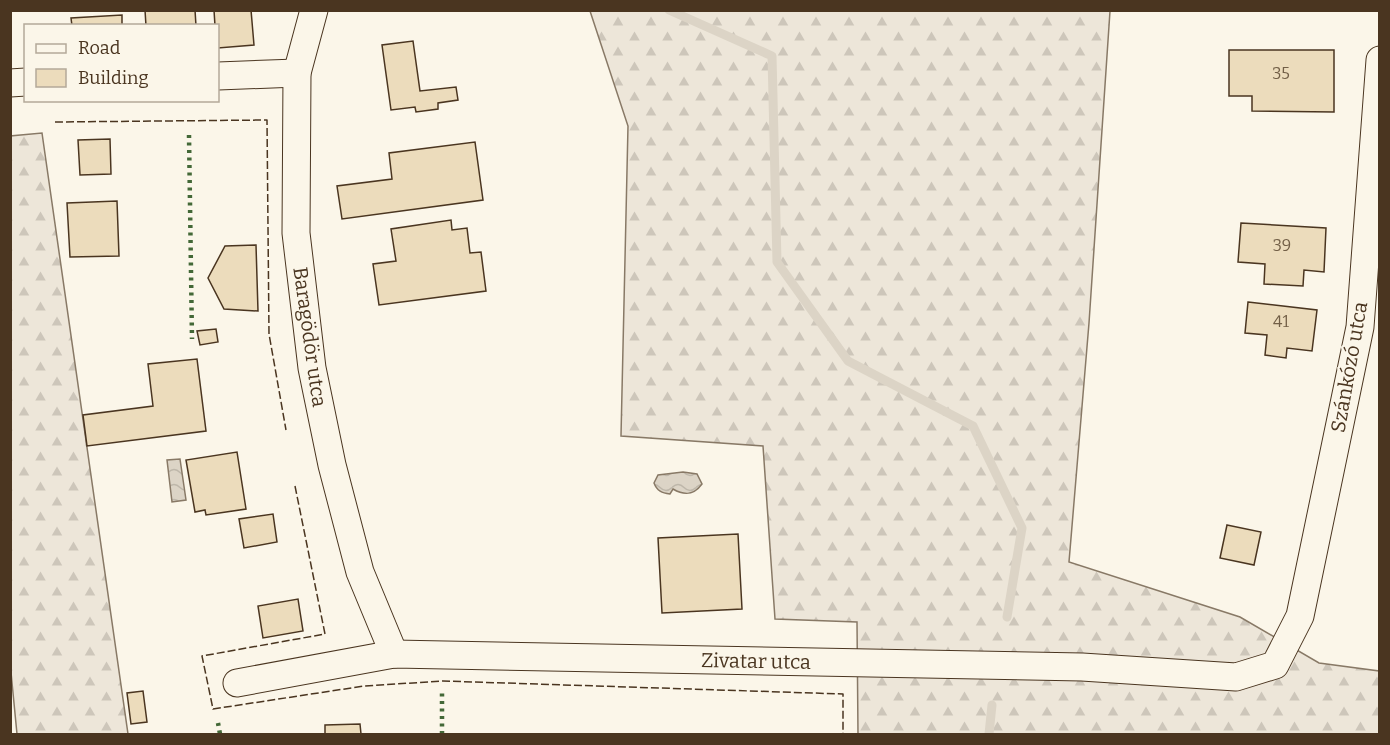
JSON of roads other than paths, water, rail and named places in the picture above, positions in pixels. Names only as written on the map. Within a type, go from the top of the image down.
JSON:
[{"type":"street","name":"Baragödör utca","points":[[314,10],[297,73],[296,233],[312,368],[332,465],[360,572],[394,654]]},
{"type":"street","name":"Szánkózó utca","points":[[1275,665],[1300,616],[1360,327],[1380,60]]},
{"type":"street","points":[[219,76],[297,73]]},
{"type":"street","name":"Zivatar utca","points":[[237,683],[394,654],[1082,667],[1236,676],[1275,665]]},
{"type":"water","points":[[180,459],[186,500],[172,502],[167,460]]},
{"type":"water","points":[[683,472],[697,474],[702,484],[699,488],[685,493],[673,489],[670,494],[660,491],[654,483],[658,475]]},
{"type":"waterway","points":[[669,10],[772,56],[777,262],[848,361],[973,426],[1022,528],[1007,617]]},
{"type":"waterway","points":[[989,734],[992,705]]}]
